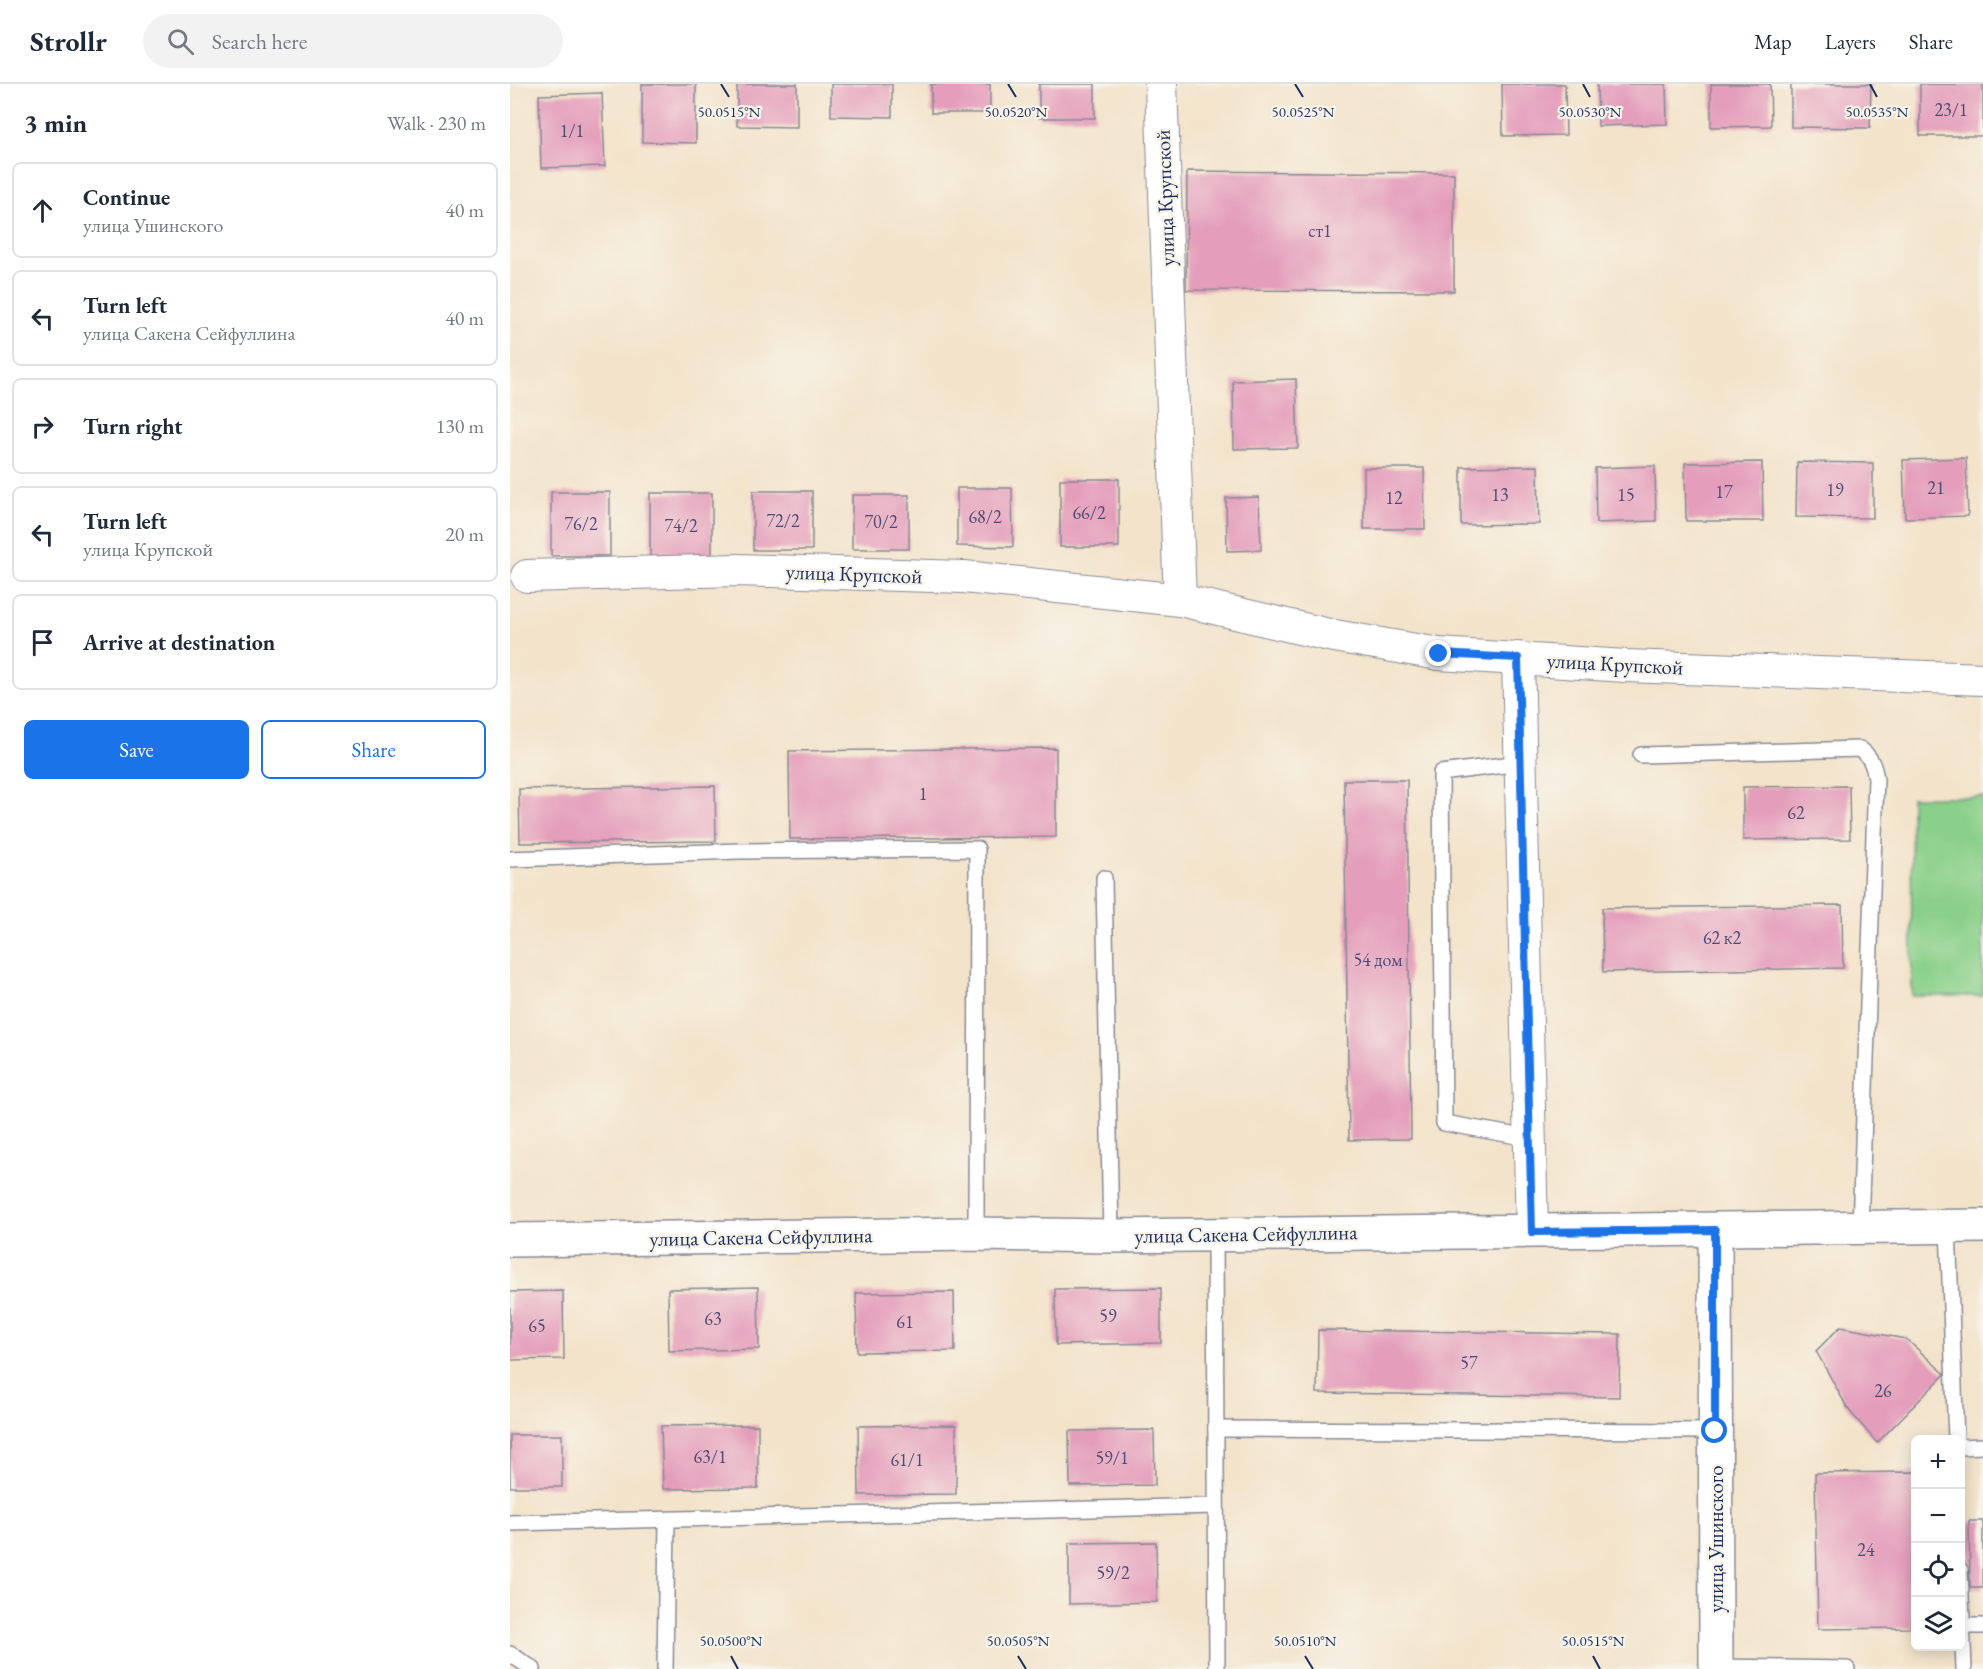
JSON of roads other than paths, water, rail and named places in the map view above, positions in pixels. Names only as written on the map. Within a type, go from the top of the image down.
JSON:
[{"type":"street","name":"улица Крупской","points":[[1161,84],[1180,600]]},
{"type":"street","name":"улица Крупской","points":[[527,576],[737,570],[964,577],[1180,600],[1340,637],[1439,654],[1638,666],[1983,679]]},
{"type":"street","points":[[1518,658],[1532,1232]]},
{"type":"street","name":"улица Сакена Сейфуллина","points":[[510,1240],[1983,1226]]},
{"type":"street","name":"улица Ушинского","points":[[1715,1230],[1716,1668]]},
{"type":"lane","points":[[1641,755],[1860,748],[1869,756],[1874,767],[1876,791],[1860,1228]]},
{"type":"lane","points":[[1520,763],[1441,773],[1444,1123],[1529,1138]]},
{"type":"lane","points":[[510,859],[739,851],[977,849],[976,1234]]},
{"type":"lane","points":[[1104,878],[1111,1236]]},
{"type":"lane","points":[[1948,1227],[1956,1435]]},
{"type":"lane","points":[[1215,1235],[1217,1669]]},
{"type":"lane","points":[[1216,1429],[1715,1431]]},
{"type":"lane","points":[[1965,1447],[1983,1446]]},
{"type":"lane","points":[[510,1524],[1216,1506]]},
{"type":"lane","points":[[665,1669],[667,1520]]},
{"type":"lane","points":[[1965,1626],[1983,1626]]},
{"type":"lane","points":[[1963,1651],[1964,1669]]},
{"type":"lane","points":[[510,1654],[533,1669]]},
{"type":"lane","points":[[1716,1668],[1847,1669]]}]
